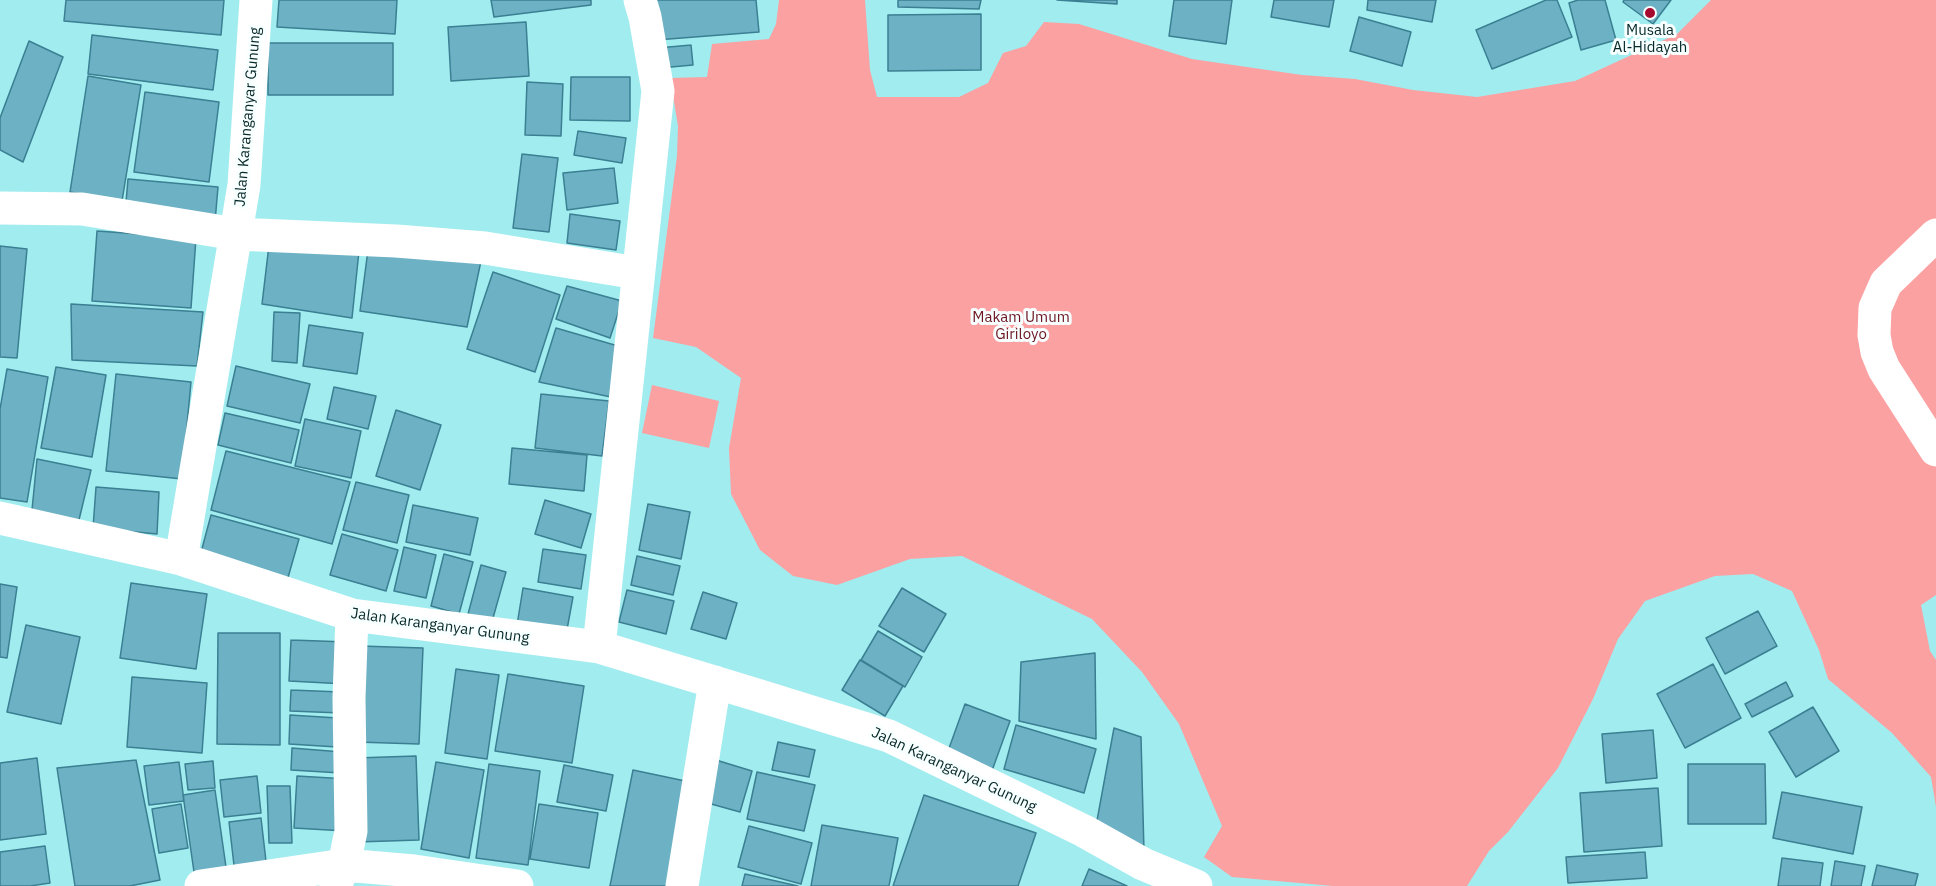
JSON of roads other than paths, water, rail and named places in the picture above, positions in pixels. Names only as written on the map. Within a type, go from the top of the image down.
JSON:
[{"type":"street","name":"Jalan Karanganyar Gunung","points":[[181,559],[244,185],[256,0]]},
{"type":"street","points":[[600,647],[637,273],[658,91],[640,0]]},
{"type":"street","points":[[0,208],[82,209],[236,234],[396,241],[485,248],[637,273]]},
{"type":"street","points":[[1936,235],[1886,283],[1875,308],[1874,335],[1877,352],[1884,369],[1936,450]]},
{"type":"street","name":"Jalan Karanganyar Gunung","points":[[0,518],[181,559],[352,615],[600,647],[715,682],[889,736],[1084,831],[1143,864],[1174,879],[1196,886]]},
{"type":"street","points":[[340,876],[351,831],[349,698],[352,615]]},
{"type":"street","points":[[682,886],[715,682]]},
{"type":"street","points":[[201,886],[414,871],[516,886]]},
{"type":"place","name":"Musala Al-Hidayah","points":[[1650,13]]},
{"type":"park label","name":"Makam Umum Giriloyo","points":[[1021,326]]}]
